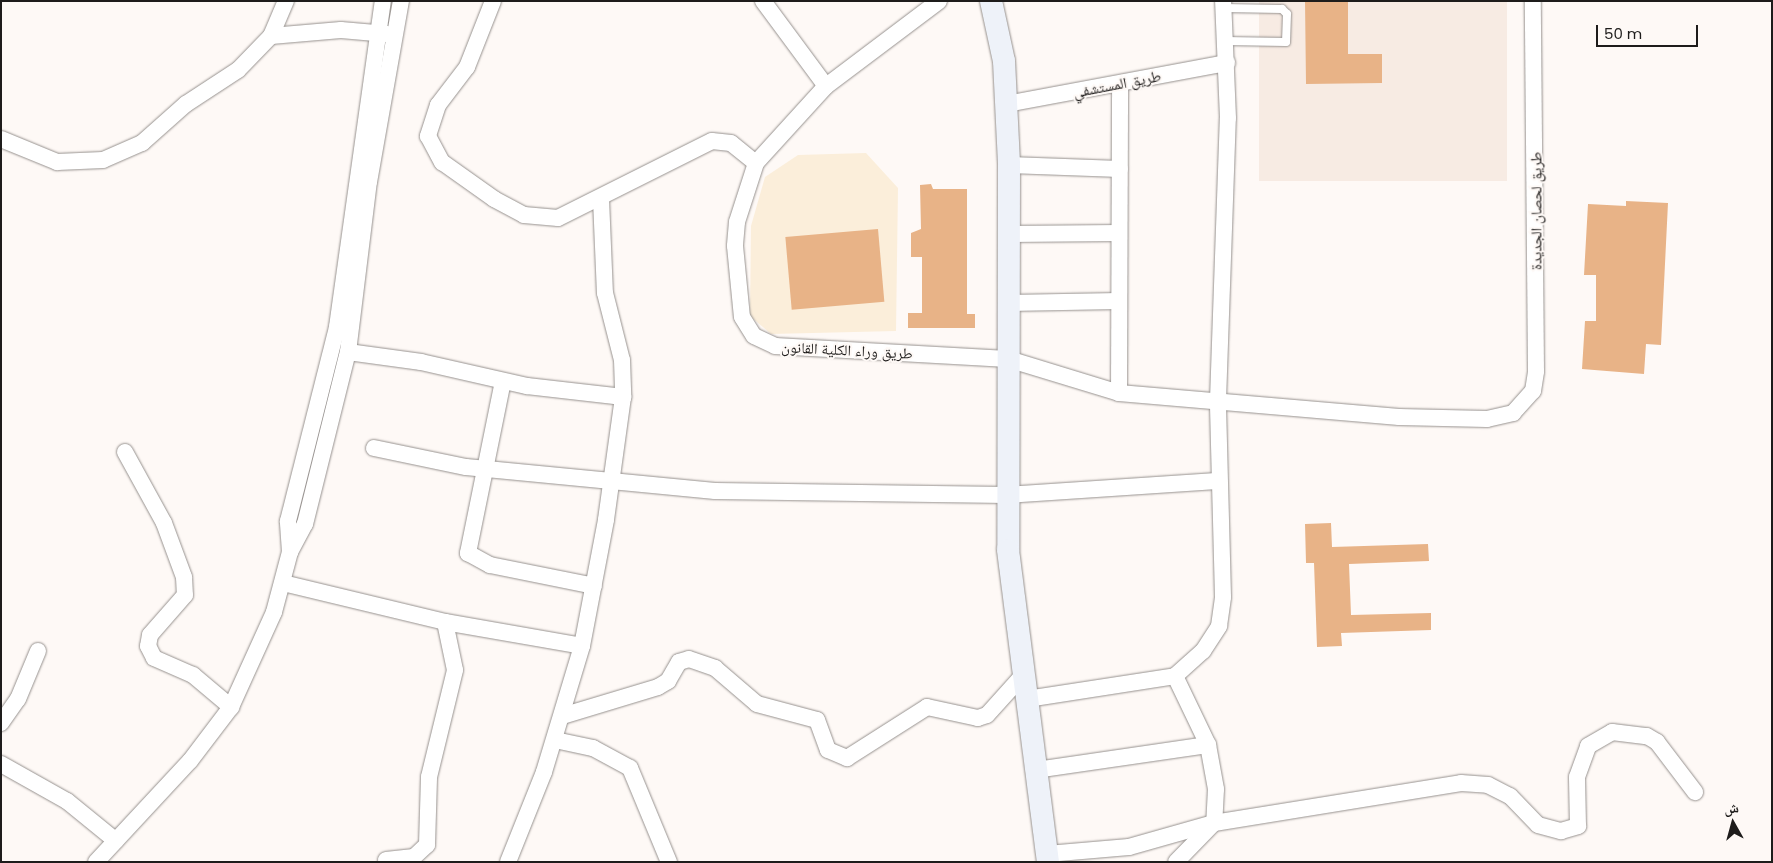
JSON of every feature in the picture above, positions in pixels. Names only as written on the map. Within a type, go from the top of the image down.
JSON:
[{"type":"main road","points":[[991,1],[1001,41],[1007,104],[1009,234],[1006,495],[1012,598],[1048,858]]},
{"type":"street","points":[[1,139],[57,162],[85,164],[122,155],[238,70],[271,36],[286,1]]},
{"type":"street","points":[[96,862],[190,761],[231,707],[255,659],[283,583],[290,552],[305,524],[348,352],[363,181],[378,32],[383,1]]},
{"type":"street","points":[[290,552],[288,521],[337,327],[363,181],[401,1]]},
{"type":"street","points":[[494,1],[468,67],[431,118],[428,136],[433,152],[486,194],[524,215],[558,218],[601,199],[712,141],[731,143],[756,163]]},
{"type":"street","points":[[763,1],[826,86]]},
{"type":"street","name":"طريق وراء الكلية القانون","points":[[939,1],[826,86],[756,163],[738,222],[735,246],[742,317],[754,336],[775,346],[1008,359],[1119,393],[1218,400],[1398,417],[1487,419],[1513,413]]},
{"type":"street","name":"طريق لحصان الجديدة","points":[[1513,413],[1533,392],[1536,371],[1533,1]]},
{"type":"street","points":[[1026,699],[1175,676],[1203,651],[1219,626],[1223,598],[1217,481],[1218,400],[1227,63],[1223,5]]},
{"type":"street","points":[[271,36],[378,32],[395,35]]},
{"type":"street","name":"طريق المستشفي","points":[[1007,104],[1227,63]]},
{"type":"street","points":[[1119,393],[1120,84]]},
{"type":"street","points":[[1009,165],[1120,169]]},
{"type":"street","points":[[508,862],[555,740],[582,646],[594,586],[610,484],[622,397],[622,360],[605,293],[601,199]]},
{"type":"street","points":[[1009,234],[1119,233]]},
{"type":"street","points":[[1008,303],[1119,301]]},
{"type":"street","points":[[348,352],[503,380],[622,397]]},
{"type":"street","points":[[503,380],[487,469],[468,553],[490,565],[594,586]]},
{"type":"street","points":[[374,448],[487,469],[610,484],[715,491],[1006,495],[1217,481]]},
{"type":"street","points":[[125,452],[164,523],[184,577],[185,595],[150,635],[148,646],[154,658],[192,676],[231,707]]},
{"type":"street","points":[[283,583],[445,622],[582,646]]},
{"type":"street","points":[[386,860],[414,857],[427,845],[429,777],[454,670],[445,622]]},
{"type":"street","points":[[1,723],[18,699],[38,652]]},
{"type":"street","points":[[562,716],[658,687],[668,682],[679,662],[689,659],[715,668],[757,704],[817,720],[828,750],[847,758],[927,708],[978,718],[987,715],[1023,675]]},
{"type":"street","points":[[1175,676],[1208,746],[1215,774],[1214,823],[1176,862]]},
{"type":"street","points":[[1048,858],[1129,847],[1214,823],[1461,783],[1488,785],[1510,796],[1538,825],[1560,832],[1578,826],[1578,777],[1588,746],[1612,732],[1647,736],[1657,742],[1695,792]]},
{"type":"street","points":[[555,740],[593,748],[630,768],[669,862]]},
{"type":"street","points":[[1036,770],[1208,746]]},
{"type":"street","points":[[1,764],[66,801],[116,841]]},
{"type":"lane","points":[[1223,5],[1282,9],[1287,14],[1286,42],[1225,41]]},
{"type":"shaded area","points":[[1259,1],[1507,1],[1507,181],[1259,181]]},
{"type":"shaded area","points":[[866,153],[898,188],[896,331],[771,334],[750,316],[751,226],[765,177],[798,155]]},
{"type":"building","points":[[1305,1],[1348,1],[1348,54],[1382,54],[1382,83],[1306,84]]},
{"type":"building","points":[[931,184],[933,189],[967,189],[967,314],[975,314],[975,328],[908,328],[908,313],[922,313],[922,257],[911,257],[911,233],[921,229],[920,185]]},
{"type":"building","points":[[1626,201],[1668,203],[1661,345],[1646,344],[1644,374],[1582,369],[1585,321],[1596,321],[1596,275],[1584,275],[1588,204],[1626,206]]},
{"type":"building","points":[[878,229],[884,302],[792,310],[785,237]]},
{"type":"building","points":[[1331,523],[1332,547],[1428,544],[1429,561],[1349,564],[1351,615],[1431,613],[1431,630],[1341,633],[1342,646],[1317,647],[1314,563],[1306,563],[1305,524]]}]
